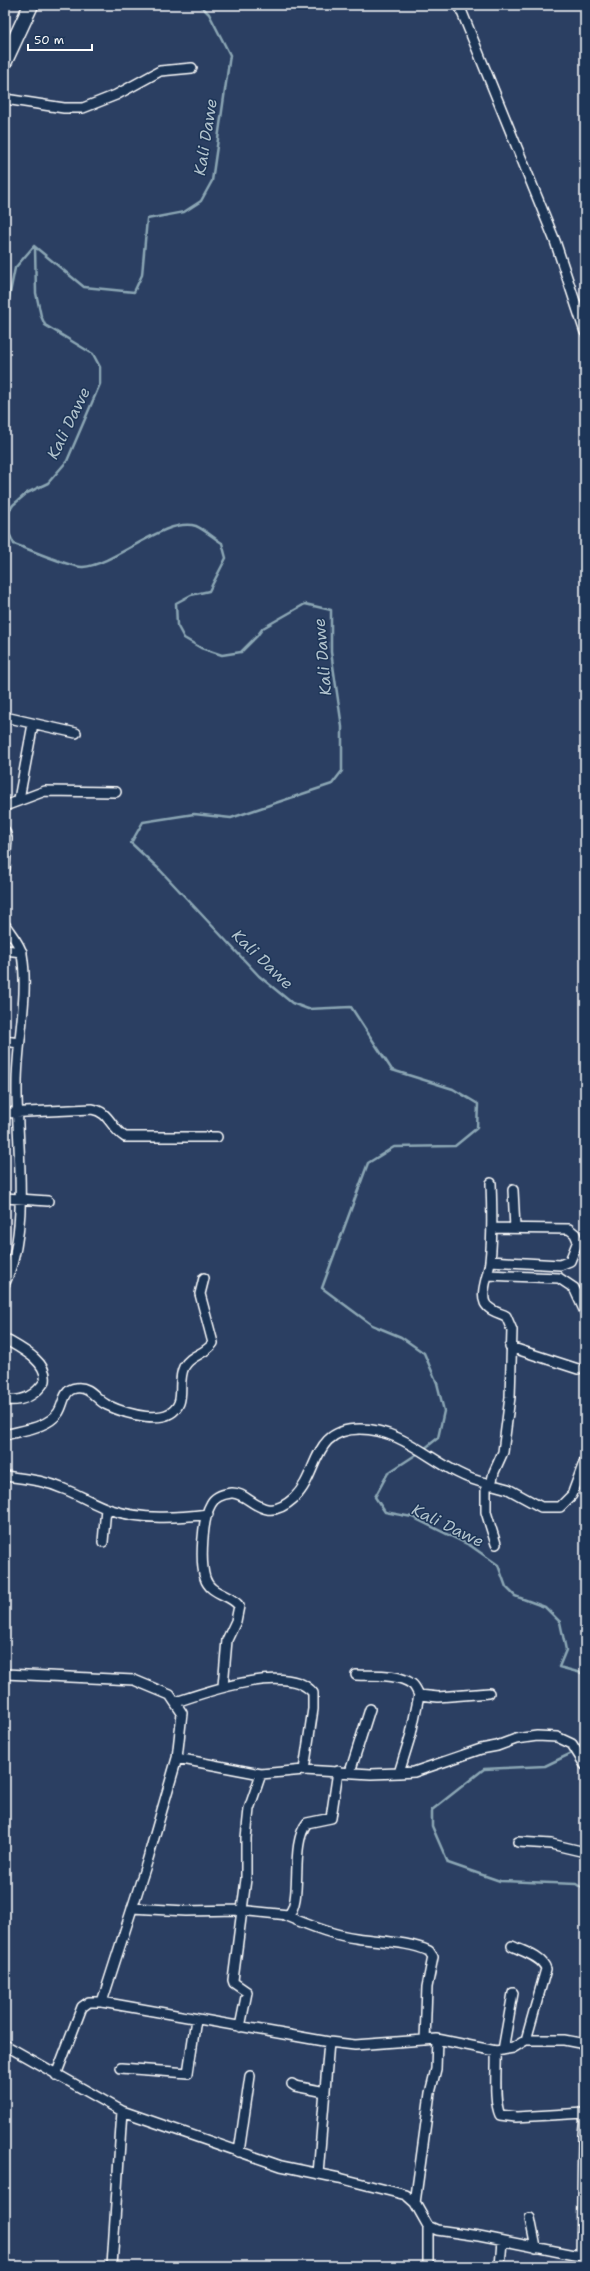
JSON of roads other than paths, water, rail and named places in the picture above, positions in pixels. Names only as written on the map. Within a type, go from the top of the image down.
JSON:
[{"type":"main road","points":[[5,61],[31,5]]},
{"type":"street","points":[[460,5],[555,241],[585,332]]},
{"type":"street","points":[[5,99],[64,108],[83,108],[116,95],[160,71],[192,68]]},
{"type":"street","points":[[5,717],[76,733]]},
{"type":"street","points":[[18,799],[33,724]]},
{"type":"street","points":[[5,806],[18,799],[46,791],[116,792]]},
{"type":"street","points":[[5,831],[7,838],[5,869]]},
{"type":"street","points":[[5,925],[22,952],[23,1007],[18,1043],[17,1113],[19,1199],[17,1244],[6,1279]]},
{"type":"street","points":[[5,950],[22,952]]},
{"type":"street","points":[[5,1041],[18,1043]]},
{"type":"street","points":[[5,1113],[92,1109],[99,1110],[108,1118],[115,1131],[125,1137],[217,1137]]},
{"type":"street","points":[[491,1183],[492,1228],[490,1261],[484,1295],[485,1303],[490,1309],[506,1316],[510,1322],[512,1330],[510,1347],[510,1397],[504,1452],[488,1484],[486,1512],[496,1544]]},
{"type":"street","points":[[512,1190],[515,1228]]},
{"type":"street","points":[[5,1198],[48,1201]]},
{"type":"street","points":[[490,1261],[560,1265],[570,1261],[575,1252],[578,1241],[575,1234],[569,1229],[492,1228]]},
{"type":"street","points":[[488,1275],[559,1278],[574,1288],[585,1312]]},
{"type":"street","points":[[5,1435],[45,1423],[58,1413],[68,1392],[75,1388],[85,1388],[104,1403],[119,1411],[135,1415],[159,1416],[172,1413],[180,1403],[180,1378],[184,1368],[191,1357],[209,1349],[213,1343],[200,1294],[204,1278]]},
{"type":"street","points":[[5,1339],[29,1354],[43,1367],[46,1374],[43,1385],[29,1397],[21,1401],[5,1400]]},
{"type":"street","points":[[510,1347],[578,1369]]},
{"type":"street","points":[[223,1686],[227,1640],[236,1622],[238,1606],[234,1600],[214,1590],[205,1579],[204,1538],[211,1504],[221,1495],[233,1493],[257,1507],[265,1509],[280,1506],[293,1498],[303,1488],[320,1450],[328,1440],[347,1430],[378,1431],[414,1445],[463,1477],[508,1490],[541,1507],[560,1507],[572,1495],[585,1460]]},
{"type":"street","points":[[5,1476],[26,1477],[63,1488],[106,1508],[137,1516],[181,1518],[208,1514]]},
{"type":"street","points":[[103,1542],[106,1508]]},
{"type":"street","points":[[5,1674],[134,1680],[170,1695],[182,1713],[177,1758],[102,2002]]},
{"type":"street","points":[[356,1675],[390,1676],[412,1684],[419,1695],[411,1734],[398,1773]]},
{"type":"street","points":[[176,1702],[223,1686],[253,1680],[298,1683],[310,1689],[313,1693],[313,1709],[304,1770]]},
{"type":"street","points":[[419,1695],[438,1697],[489,1693]]},
{"type":"street","points":[[350,1772],[370,1709]]},
{"type":"street","points":[[177,1758],[260,1774],[304,1770],[371,1774],[398,1773],[414,1772],[481,1749],[497,1746],[516,1739],[537,1736],[557,1737],[572,1744],[580,1754],[585,1765]]},
{"type":"street","points":[[286,1916],[293,1908],[296,1893],[299,1837],[307,1823],[331,1818],[338,1771]]},
{"type":"street","points":[[240,2027],[247,1996],[245,1990],[234,1983],[233,1980],[242,1910],[249,1809],[260,1774]]},
{"type":"street","points":[[518,1842],[551,1844],[585,1852]]},
{"type":"street","points":[[132,1908],[186,1911],[242,1910],[286,1916],[324,1931],[355,1938],[399,1943],[429,1951],[433,1957],[427,1987],[425,2040]]},
{"type":"street","points":[[512,1946],[535,1957],[544,1964],[546,1969],[526,2040]]},
{"type":"street","points":[[428,2226],[437,2230],[583,2257],[582,2135],[585,2114],[516,2117],[500,2115],[497,2109],[500,2051],[512,1992]]},
{"type":"street","points":[[56,2075],[82,2007],[89,2002],[102,2002],[196,2020],[329,2042],[356,2045],[437,2039],[500,2051],[526,2040],[564,2040],[585,2045]]},
{"type":"street","points":[[121,2068],[188,2073],[196,2020]]},
{"type":"street","points":[[415,2203],[430,2093],[436,2069],[437,2039]]},
{"type":"street","points":[[318,2174],[329,2042]]},
{"type":"street","points":[[5,2044],[56,2075],[122,2110],[281,2166],[406,2196],[415,2203],[428,2226],[428,2266]]},
{"type":"street","points":[[239,2152],[250,2076]]},
{"type":"street","points":[[292,2084],[294,2086],[325,2092]]},
{"type":"street","points":[[112,2266],[122,2110]]},
{"type":"street","points":[[530,2218],[536,2248]]},
{"type":"street","points":[[500,2266],[502,2241]]},
{"type":"waterway","name":"Kali Dawe","points":[[34,246],[84,287],[134,292],[142,275],[147,219],[184,212],[201,201],[212,181],[230,55],[209,14],[200,5]]},
{"type":"waterway","name":"Kali Dawe","points":[[5,305],[9,298],[15,268],[34,246]]},
{"type":"waterway","name":"Kali Dawe","points":[[5,518],[13,505],[27,493],[48,483],[67,461],[100,384],[100,367],[93,354],[45,325],[41,316],[36,293],[35,247]]},
{"type":"waterway","name":"Kali Dawe","points":[[5,525],[14,544],[77,567],[96,564],[170,528],[184,525],[196,526],[203,530],[222,543],[226,558],[209,591],[191,595],[176,603],[177,625],[184,638],[201,648],[222,655],[241,652],[263,628],[305,604],[331,610],[331,652],[342,727],[342,771],[332,784],[231,818],[194,814],[143,822],[131,843],[160,870],[259,976],[292,1003],[308,1009],[351,1007],[392,1070],[453,1089],[478,1104],[477,1128],[455,1146],[394,1147],[368,1163],[322,1288],[372,1325],[401,1337],[424,1353],[437,1383],[444,1411],[438,1438],[424,1449]]},
{"type":"waterway","name":"Kali Dawe","points":[[420,1452],[388,1473],[375,1497],[385,1512],[412,1517],[471,1546],[498,1565],[506,1587],[515,1596],[545,1607],[560,1622],[566,1650],[559,1667],[585,1674]]},
{"type":"waterway","name":"Kali Dawe","points":[[577,1748],[585,1739]]},
{"type":"waterway","name":"Kali Dawe","points":[[574,1752],[545,1766],[484,1769],[432,1810],[432,1826],[448,1863],[500,1881],[576,1884],[585,1890]]}]
